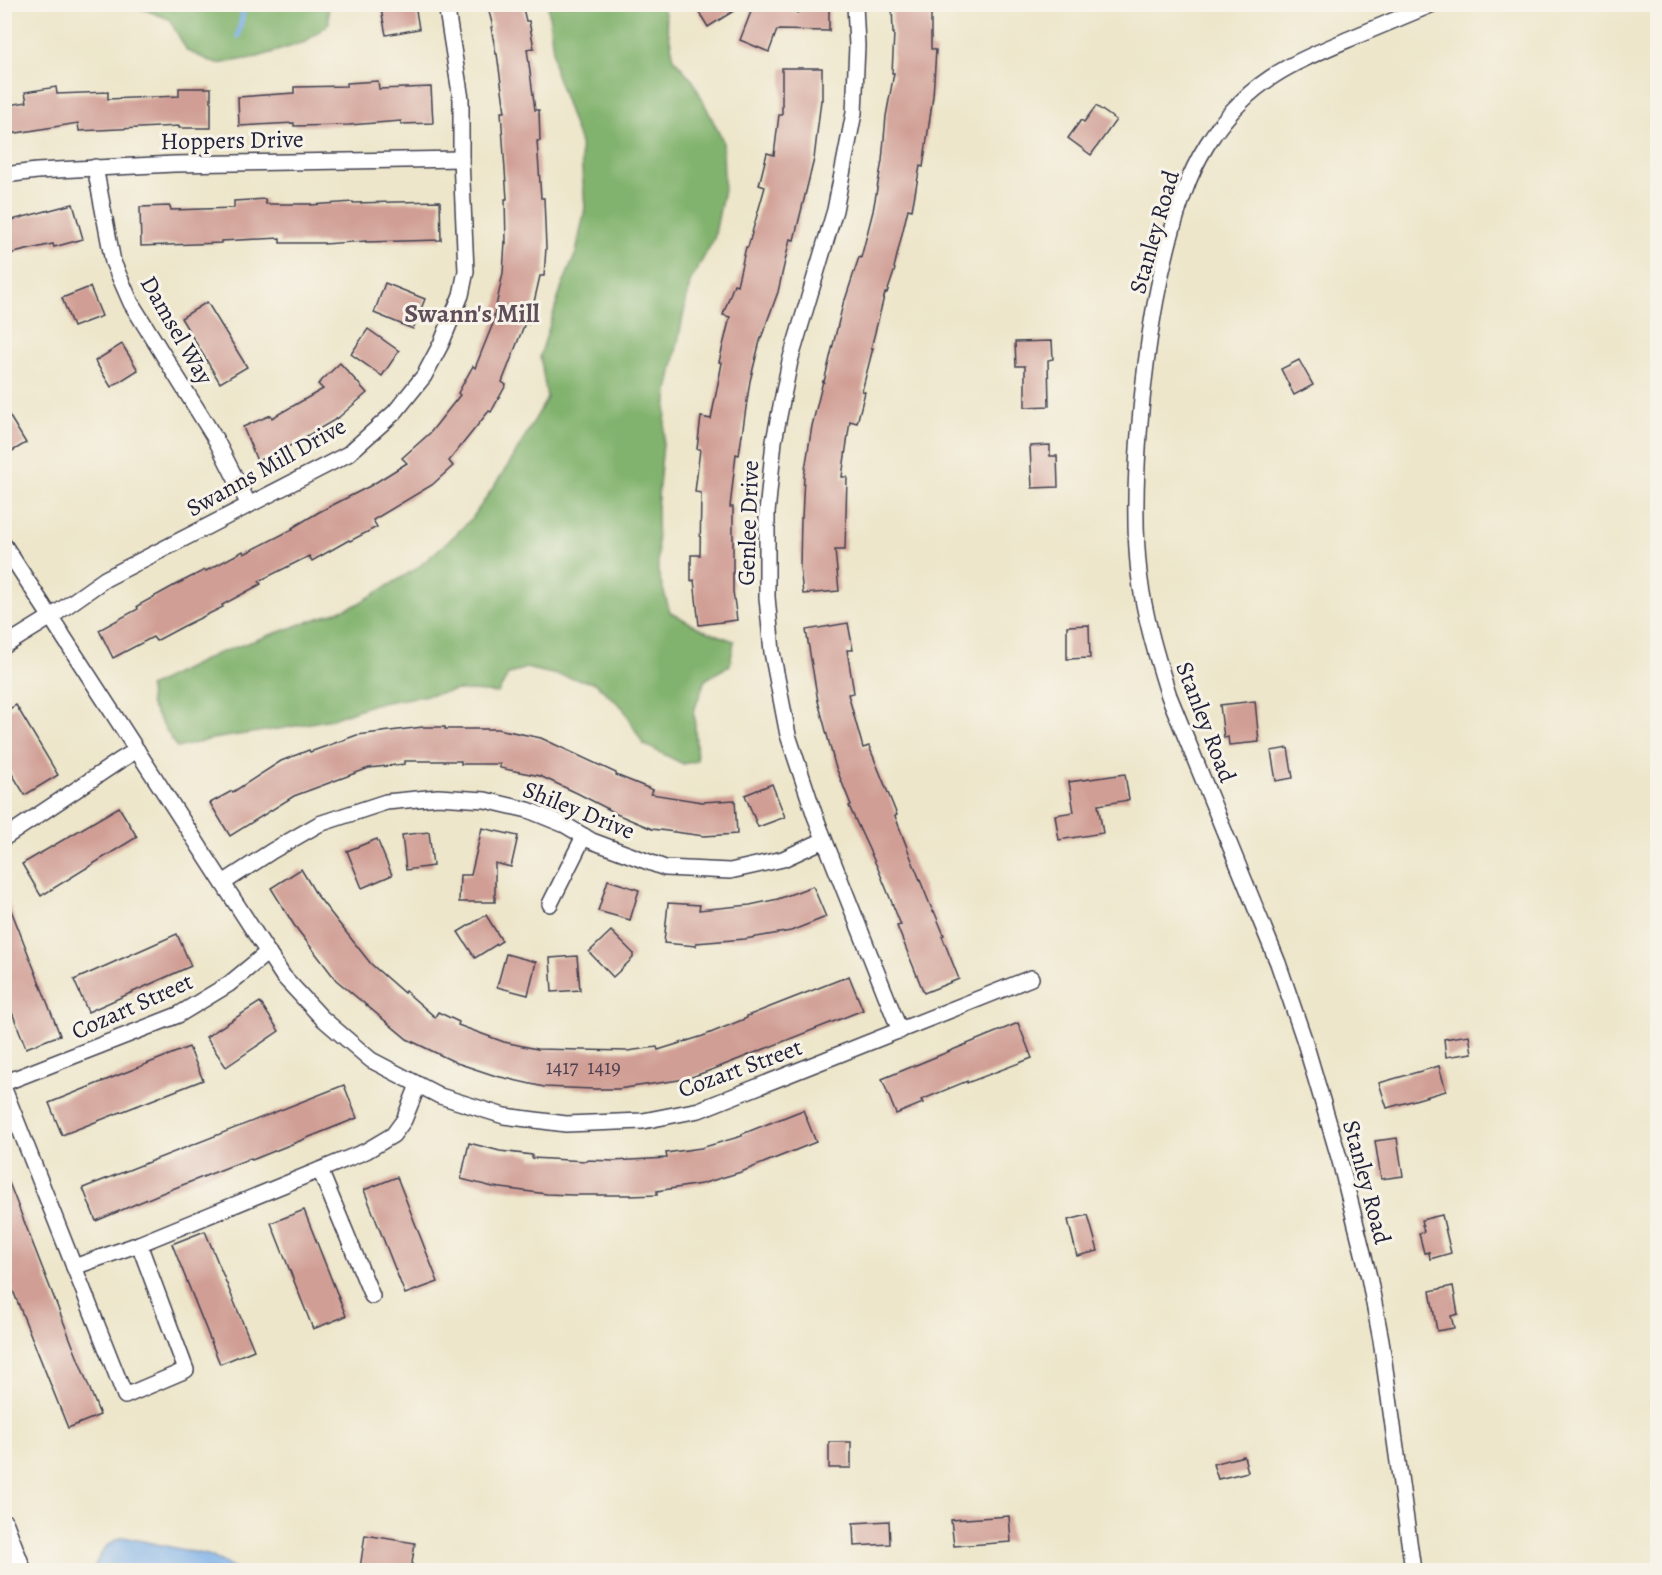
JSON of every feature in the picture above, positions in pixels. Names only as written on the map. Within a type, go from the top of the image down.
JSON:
[{"type":"street","name":"Swanns Mill Drive","points":[[4,646],[51,617],[105,579],[348,454],[395,412],[424,376],[441,344],[461,295],[466,271],[461,99],[446,4]]},
{"type":"street","name":"Genlee Drive","points":[[855,4],[857,46],[854,113],[835,210],[790,361],[774,441],[767,513],[767,597],[772,652],[788,735],[824,840],[900,1031]]},
{"type":"street","name":"Stanley Road","points":[[1413,1570],[1381,1340],[1354,1215],[1304,1040],[1278,963],[1169,696],[1155,652],[1144,608],[1139,571],[1136,485],[1146,360],[1160,276],[1184,192],[1212,137],[1224,119],[1241,101],[1277,73],[1320,51],[1433,4]]},
{"type":"street","name":"Hoppers Drive","points":[[4,175],[95,167],[174,164],[461,159]]},
{"type":"street","name":"Damsel Way","points":[[95,167],[113,262],[131,303],[216,440],[249,505]]},
{"type":"street","name":"Cozart Street","points":[[4,544],[283,976],[322,1018],[371,1060],[440,1096],[504,1116],[566,1124],[643,1121],[699,1110],[1031,978]]},
{"type":"street","points":[[6,834],[137,750]]},
{"type":"street","name":"Shiley Drive","points":[[223,883],[319,824],[386,802],[438,797],[485,800],[528,810],[565,825],[592,841],[665,868],[730,871],[783,859],[824,840]]},
{"type":"street","points":[[550,904],[584,836]]},
{"type":"street","name":"Cozart Street","points":[[4,1083],[178,1015],[229,984],[268,952]]},
{"type":"street","points":[[74,1267],[140,1244],[366,1151],[393,1135],[404,1120],[418,1085]]},
{"type":"street","points":[[4,1089],[125,1396],[186,1370],[140,1244]]},
{"type":"street","points":[[320,1170],[372,1296]]},
{"type":"street","points":[[4,1523],[22,1570]]},
{"type":"green space","points":[[114,5],[328,5],[329,24],[305,42],[258,57],[217,64],[187,51],[169,19],[138,7]]},
{"type":"green space","points":[[548,5],[662,5],[674,59],[693,81],[723,141],[724,189],[714,239],[690,282],[668,391],[657,507],[658,572],[670,612],[703,630],[734,641],[730,665],[705,680],[694,711],[697,761],[683,764],[643,744],[623,708],[595,683],[525,668],[508,675],[498,693],[458,690],[374,704],[332,719],[212,739],[177,748],[150,704],[149,687],[216,654],[356,605],[416,569],[473,517],[511,461],[547,398],[540,356],[562,286],[576,253],[585,208],[580,143],[555,71]]},
{"type":"water","points":[[123,1537],[208,1555],[237,1570],[93,1570],[104,1550],[111,1543]]},
{"type":"building","points":[[380,4],[415,4],[419,29],[386,35]]},
{"type":"building","points":[[487,4],[522,4],[526,21],[529,21],[534,48],[527,49],[535,110],[539,110],[540,141],[537,141],[541,198],[544,198],[546,248],[544,276],[540,276],[529,324],[525,323],[502,382],[506,385],[491,412],[489,411],[449,461],[453,466],[432,485],[373,520],[377,527],[312,561],[309,556],[259,581],[261,584],[222,605],[223,607],[156,641],[153,637],[113,658],[99,630],[177,584],[293,529],[407,463],[402,458],[430,433],[460,395],[458,393],[473,366],[475,368],[496,316],[494,316],[503,273],[506,243],[505,199],[507,199],[501,112],[505,112],[491,27],[493,27]]},
{"type":"building","points":[[694,4],[745,4],[708,27]]},
{"type":"building","points":[[754,4],[777,4],[798,13],[798,4],[829,4],[829,31],[777,30],[769,52],[740,40]]},
{"type":"building","points":[[892,4],[931,4],[931,49],[936,50],[933,96],[923,167],[920,166],[912,210],[908,209],[895,269],[887,293],[885,293],[871,348],[873,348],[862,391],[865,392],[857,423],[850,421],[842,477],[847,477],[845,550],[835,550],[839,591],[803,594],[800,567],[804,476],[812,426],[844,300],[859,257],[861,258],[873,211],[894,73],[892,73],[894,33]]},
{"type":"building","points":[[782,68],[822,68],[822,100],[814,159],[794,240],[790,239],[778,292],[760,341],[750,381],[739,455],[736,454],[730,507],[733,507],[733,591],[737,620],[699,625],[694,580],[691,581],[691,555],[700,555],[701,493],[695,492],[701,417],[711,419],[722,363],[719,362],[730,317],[723,315],[734,284],[737,285],[765,187],[759,185],[767,153],[774,155],[779,115],[782,115]]},
{"type":"building","points":[[378,81],[379,89],[431,87],[433,123],[401,124],[401,121],[349,125],[294,126],[294,123],[239,126],[238,97],[294,93],[294,87],[347,86],[347,83]]},
{"type":"building","points":[[56,87],[57,94],[108,92],[108,99],[179,96],[179,88],[211,88],[211,128],[179,128],[179,126],[79,131],[78,123],[4,135],[4,106],[27,102],[25,92]]},
{"type":"building","points":[[1096,106],[1116,120],[1091,155],[1068,138],[1081,120],[1084,122]]},
{"type":"building","points":[[265,199],[266,204],[311,205],[440,201],[441,240],[324,244],[280,243],[280,238],[141,246],[140,207],[170,206],[171,210],[234,208],[234,201]]},
{"type":"building","points":[[73,204],[83,239],[54,247],[53,244],[9,254],[4,234],[4,222]]},
{"type":"building","points":[[385,283],[425,299],[413,329],[374,313]]},
{"type":"building","points":[[90,287],[102,316],[73,327],[62,298]]},
{"type":"building","points":[[207,302],[247,367],[220,383],[181,318]]},
{"type":"building","points":[[368,329],[399,351],[382,376],[351,354]]},
{"type":"building","points":[[1052,341],[1053,359],[1048,360],[1049,406],[1025,407],[1025,366],[1016,366],[1015,342]]},
{"type":"building","points":[[122,344],[138,370],[111,387],[95,361]]},
{"type":"building","points":[[1299,360],[1313,385],[1294,395],[1281,369]]},
{"type":"building","points":[[340,363],[367,393],[338,418],[281,451],[257,461],[243,427],[271,415],[272,418],[323,389],[318,384]]},
{"type":"building","points":[[4,407],[26,443],[4,456]]},
{"type":"building","points":[[1050,445],[1050,456],[1057,456],[1058,487],[1032,488],[1030,446]]},
{"type":"building","points":[[848,623],[853,650],[847,650],[854,693],[848,694],[863,748],[869,746],[897,815],[895,816],[911,858],[944,935],[942,936],[959,979],[924,993],[897,926],[901,925],[849,806],[851,805],[835,765],[818,701],[806,630]]},
{"type":"building","points":[[1089,625],[1090,658],[1067,659],[1067,626]]},
{"type":"building","points":[[1255,701],[1259,742],[1229,745],[1228,737],[1224,738],[1220,705]]},
{"type":"building","points":[[16,705],[58,775],[25,795],[4,761],[4,712]]},
{"type":"building","points":[[423,727],[498,729],[541,738],[616,775],[653,790],[651,794],[702,802],[735,800],[737,834],[704,836],[652,829],[540,776],[500,768],[500,764],[461,764],[461,761],[404,761],[405,764],[369,768],[294,796],[230,836],[210,803],[233,792],[281,761],[309,750],[310,752],[357,735]]},
{"type":"building","points":[[1288,748],[1293,778],[1276,781],[1271,751]]},
{"type":"building","points":[[1125,774],[1129,800],[1098,805],[1103,833],[1059,840],[1055,815],[1074,812],[1069,782]]},
{"type":"building","points":[[772,784],[785,817],[758,827],[745,795]]},
{"type":"building","points":[[119,807],[137,837],[41,896],[22,864]]},
{"type":"building","points":[[482,828],[518,836],[511,867],[495,863],[495,902],[459,902],[460,875],[471,875]]},
{"type":"building","points":[[429,832],[433,866],[406,870],[402,835]]},
{"type":"building","points":[[377,839],[392,875],[362,888],[347,851]]},
{"type":"building","points":[[301,869],[316,894],[371,964],[404,993],[405,991],[435,1017],[438,1012],[459,1022],[458,1025],[504,1042],[537,1049],[627,1051],[657,1047],[658,1050],[703,1036],[849,976],[863,1010],[686,1079],[618,1089],[594,1089],[544,1087],[496,1076],[457,1063],[407,1039],[336,980],[294,925],[271,888]]},
{"type":"building","points":[[608,880],[639,890],[630,920],[598,911]]},
{"type":"building","points":[[813,886],[826,917],[791,931],[745,939],[696,943],[696,946],[664,943],[668,903],[700,905],[699,910],[750,905],[778,899]]},
{"type":"building","points":[[4,892],[60,1035],[26,1048],[4,992]]},
{"type":"building","points":[[486,915],[502,941],[475,958],[458,932]]},
{"type":"building","points":[[611,931],[633,953],[633,958],[613,977],[589,952]]},
{"type":"building","points":[[177,934],[191,966],[88,1012],[74,980]]},
{"type":"building","points":[[506,954],[536,962],[528,995],[497,987]]},
{"type":"building","points":[[577,956],[580,990],[552,992],[550,958]]},
{"type":"building","points":[[260,1002],[279,1031],[226,1067],[206,1037]]},
{"type":"building","points":[[1018,1023],[1032,1058],[967,1083],[967,1081],[921,1100],[923,1103],[896,1114],[882,1079]]},
{"type":"building","points":[[1469,1035],[1472,1053],[1446,1057],[1444,1039]]},
{"type":"building","points":[[189,1047],[203,1080],[62,1135],[49,1103]]},
{"type":"building","points":[[1439,1066],[1446,1091],[1387,1108],[1379,1083]]},
{"type":"building","points":[[344,1085],[357,1118],[96,1221],[83,1188]]},
{"type":"building","points":[[803,1110],[816,1142],[741,1172],[701,1184],[657,1191],[657,1195],[547,1194],[493,1187],[461,1179],[469,1143],[500,1151],[532,1155],[532,1158],[613,1161],[667,1158],[666,1153],[701,1148],[742,1136],[742,1134]]},
{"type":"building","points":[[1397,1138],[1403,1176],[1381,1179],[1375,1141]]},
{"type":"building","points":[[4,1170],[100,1415],[68,1428],[4,1268]]},
{"type":"building","points":[[397,1177],[438,1282],[405,1294],[364,1190]]},
{"type":"building","points":[[304,1210],[346,1316],[313,1329],[271,1223]]},
{"type":"building","points":[[1088,1215],[1098,1251],[1077,1256],[1068,1220]]},
{"type":"building","points":[[1442,1215],[1451,1253],[1430,1259],[1429,1252],[1424,1253],[1419,1233],[1424,1232],[1421,1220]]},
{"type":"building","points":[[205,1231],[254,1350],[220,1364],[172,1244]]},
{"type":"building","points":[[1453,1286],[1458,1314],[1451,1316],[1454,1328],[1437,1331],[1430,1291]]},
{"type":"building","points":[[829,1442],[851,1442],[851,1468],[829,1468]]},
{"type":"building","points":[[1244,1456],[1248,1472],[1218,1479],[1213,1464]]},
{"type":"building","points":[[1009,1516],[1011,1542],[954,1546],[951,1520]]},
{"type":"building","points":[[889,1521],[890,1544],[854,1546],[853,1523]]},
{"type":"building","points":[[365,1535],[415,1543],[411,1570],[360,1568]]},
{"type":"waterway","points":[[238,36],[245,4]]},
{"type":"district","name":"Swann's Mill","points":[[472,313]]}]
